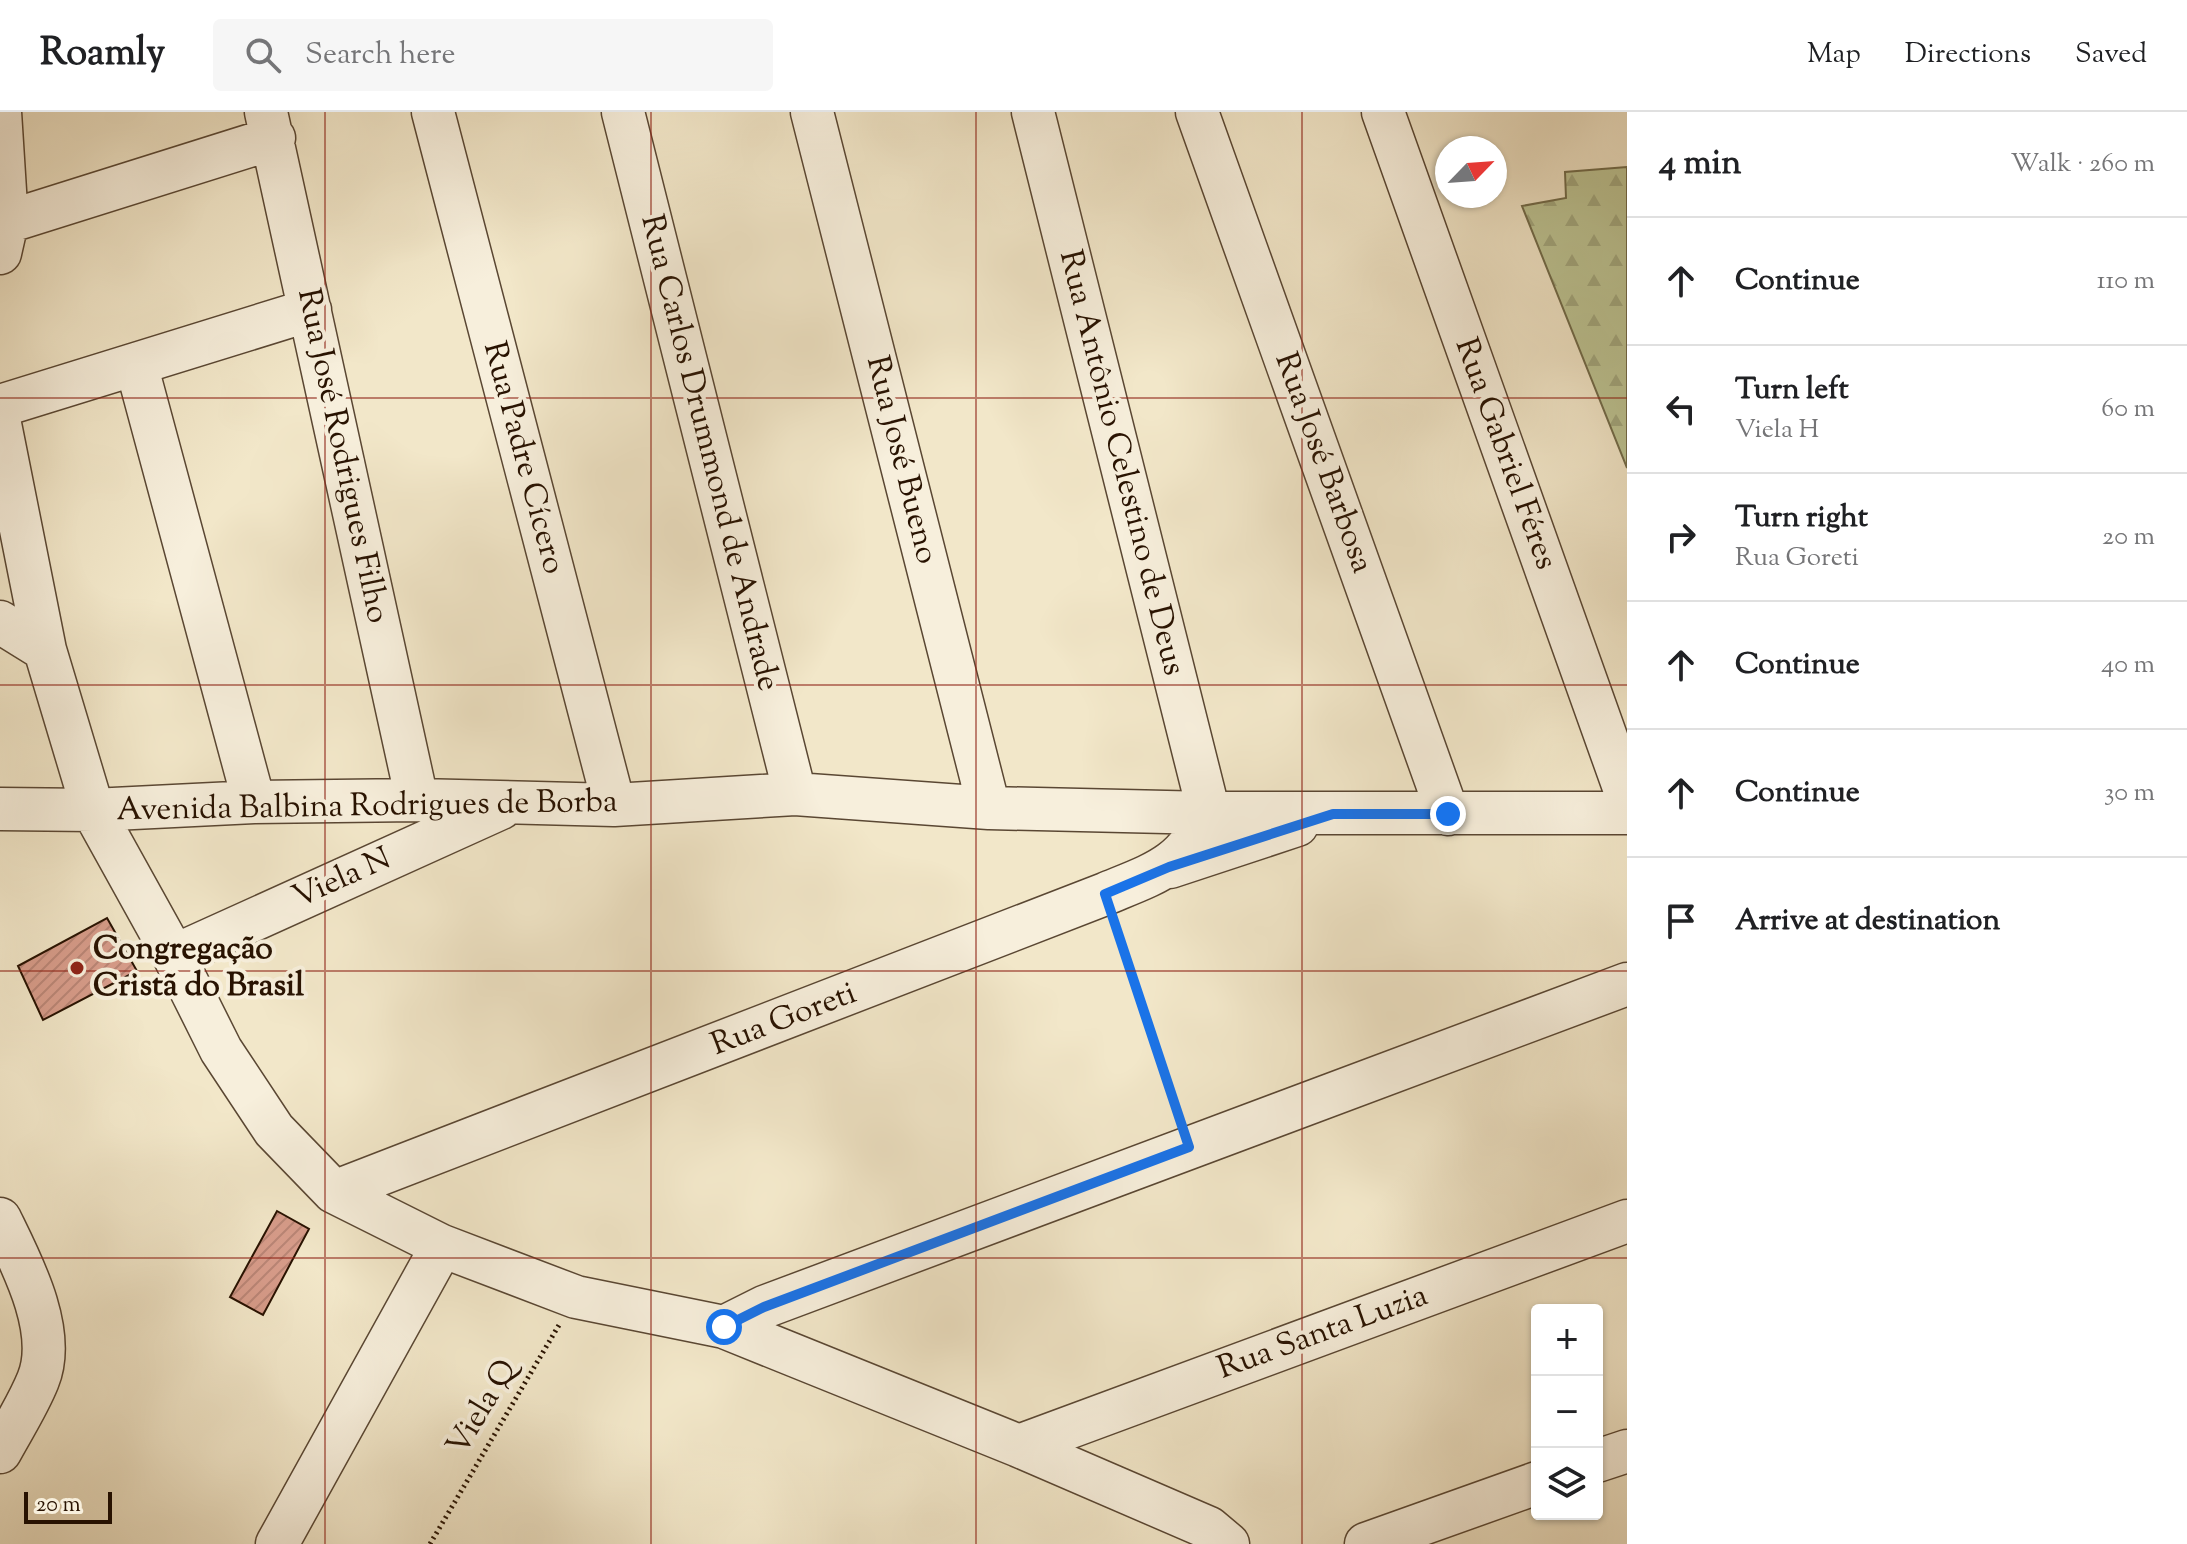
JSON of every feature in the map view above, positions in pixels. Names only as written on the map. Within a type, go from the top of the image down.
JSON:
[{"type":"street","points":[[0,112],[3,237],[270,125]]},
{"type":"street","name":"Rua Padre Cícero","points":[[433,112],[614,805]]},
{"type":"street","name":"Rua Carlos Drummond de Andrade","points":[[623,112],[795,794]]},
{"type":"street","name":"Rua José Bueno","points":[[812,112],[989,808]]},
{"type":"street","name":"Rua Antônio Celestino de Deus","points":[[1033,112],[1209,813]]},
{"type":"street","name":"Rua José Barbosa","points":[[1197,112],[1448,814]]},
{"type":"street","name":"Rua Gabriel Féres","points":[[1383,112],[1627,796]]},
{"type":"street","name":"Rua José Rodrigues Filho","points":[[270,125],[417,800]]},
{"type":"street","points":[[0,406],[310,310]]},
{"type":"street","points":[[136,364],[254,802]]},
{"type":"street","points":[[0,424],[45,650],[93,810],[0,809]]},
{"type":"street","points":[[0,622],[45,650]]},
{"type":"street","name":"Avenida Balbina Rodrigues de Borba","points":[[1228,1544],[1209,1528],[1019,1446],[724,1327],[576,1297],[442,1246],[334,1192],[274,1130],[221,1050],[174,956],[93,810],[254,802],[417,800],[614,805],[795,794],[989,808],[1333,814],[1627,813]]},
{"type":"street","name":"Viela N","points":[[174,956],[510,804]]},
{"type":"street","name":"Rua Goreti","points":[[334,1192],[1169,867],[1197,839],[1209,813]]},
{"type":"street","points":[[1169,867],[1333,814]]},
{"type":"street","points":[[724,1327],[764,1307],[1627,984]]},
{"type":"street","points":[[0,1219],[30,1282],[43,1327],[40,1377],[0,1452]]},
{"type":"street","name":"Rua Santa Luzia","points":[[1019,1446],[1627,1221]]},
{"type":"street","points":[[277,1544],[442,1246]]},
{"type":"street","points":[[1603,1459],[1627,1451]]},
{"type":"street","points":[[1366,1544],[1531,1485]]},
{"type":"path","points":[[1105,894],[1189,1147]]},
{"type":"path","name":"Viela Q","points":[[430,1544],[576,1297]]},
{"type":"green space","points":[[1627,167],[1627,468],[1522,206],[1566,198],[1565,172]]},
{"type":"building","name":"Congregação Cristã do Brasil","points":[[107,918],[137,971],[43,1020],[18,966]]},
{"type":"building","points":[[277,1211],[309,1229],[263,1315],[230,1297]]},
{"type":"place","name":"Congregação Cristã do Brasil","points":[[77,968]]},
{"type":"route","points":[[724,1327],[764,1307],[1189,1147],[1105,894],[1169,867],[1333,814],[1448,814]]}]
